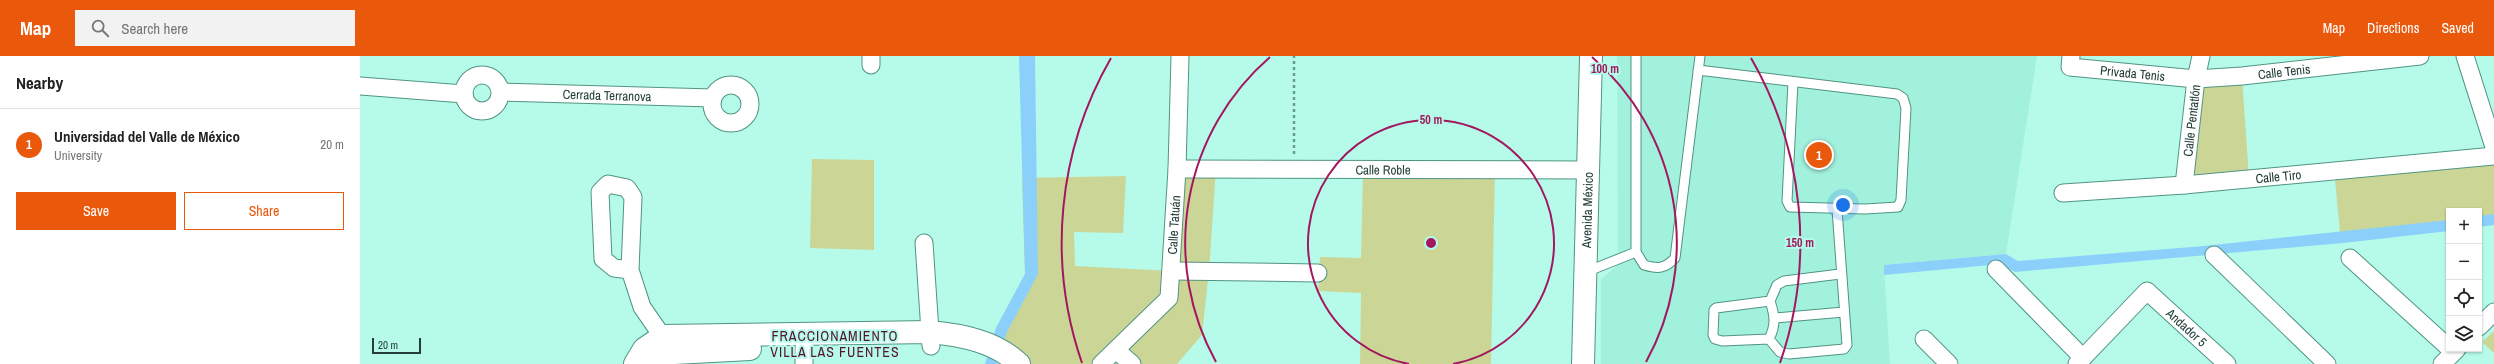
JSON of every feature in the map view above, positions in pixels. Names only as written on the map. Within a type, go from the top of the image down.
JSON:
[{"type":"street","name":"Calle Tatuán","points":[[1101,364],[1169,298],[1172,271],[1177,169],[1180,56]]},
{"type":"street","name":"Avenida México","points":[[1583,364],[1591,56]]},
{"type":"street","name":"Calle Pentatlón","points":[[2184,184],[2196,78],[2201,56]]},
{"type":"street","name":"Calle Tenis","points":[[2196,78],[2242,76],[2420,56]]},
{"type":"street","points":[[2465,56],[2494,147]]},
{"type":"street","name":"Privada Tenis","points":[[2070,61],[2196,78]]},
{"type":"street","points":[[481,74],[495,79],[501,92],[496,105],[483,111],[470,106],[464,94],[468,80],[481,74]]},
{"type":"street","points":[[360,86],[464,94]]},
{"type":"street","name":"Cerrada Terranova","points":[[501,92],[713,98]]},
{"type":"street","name":"Calle Tiro","points":[[2063,193],[2184,184],[2494,156]]},
{"type":"street","name":"Calle Roble","points":[[1177,169],[1588,170]]},
{"type":"street","points":[[924,243],[931,339]]},
{"type":"street","points":[[2214,255],[2327,364]]},
{"type":"street","points":[[2350,258],[2446,343]]},
{"type":"street","points":[[1996,269],[2080,361]]},
{"type":"street","points":[[630,270],[642,307],[668,344]]},
{"type":"street","points":[[1172,271],[1318,273]]},
{"type":"street","name":"Andador 5","points":[[2080,361],[2147,291],[2227,364]]},
{"type":"street","points":[[2482,324],[2494,312]]},
{"type":"street","points":[[668,344],[804,355],[966,336],[1012,357],[1018,364]]},
{"type":"street","points":[[635,364],[644,349],[668,344],[931,339],[965,349],[996,364]]},
{"type":"street","points":[[1924,340],[1949,364]]},
{"type":"street","points":[[655,364],[668,344]]},
{"type":"street","points":[[1116,350],[1132,364]]},
{"type":"street","points":[[2442,364],[2451,352]]},
{"type":"lane","points":[[1636,56],[1636,252],[1644,265],[1656,269],[1667,266],[1675,258],[1700,56]]},
{"type":"lane","points":[[1698,70],[1897,94],[1903,98],[1906,108],[1901,200],[1898,206],[1892,209],[1797,209],[1790,207],[1787,201],[1793,82]]},
{"type":"lane","points":[[1770,301],[1720,307],[1714,310],[1713,335],[1715,339],[1769,339],[1780,352],[1789,354],[1844,349],[1847,344],[1840,274],[1837,209]]},
{"type":"lane","points":[[1586,272],[1636,252]]},
{"type":"lane","points":[[1769,339],[1774,329],[1775,318],[1770,301],[1777,285],[1784,281],[1840,274]]},
{"type":"lane","points":[[1775,318],[1844,312]]},
{"type":"path","points":[[1294,56],[1294,170]]},
{"type":"shaded area","points":[[1617,56],[2037,56],[2006,254],[1884,265],[1890,364],[1601,364],[1601,279],[1618,265]]},
{"type":"shaded area","points":[[2242,76],[2249,178],[2184,185],[2196,79]]},
{"type":"shaded area","points":[[812,159],[874,160],[874,250],[810,248]]},
{"type":"shaded area","points":[[2494,162],[2494,222],[2482,223],[2482,208],[2446,208],[2446,225],[2340,232],[2335,180]]},
{"type":"shaded area","points":[[1177,169],[1216,169],[1209,271],[1202,335],[1177,364],[1019,364],[990,347],[996,328],[1025,274],[1022,178],[1126,176],[1123,233],[1074,232],[1075,266],[1172,271]]},
{"type":"shaded area","points":[[1363,171],[1495,171],[1491,364],[1360,364],[1361,293],[1318,291],[1320,257],[1361,258]]},
{"type":"shaded area","points":[[2494,331],[2494,353],[2482,342]]},
{"type":"water","points":[[1019,56],[1035,56],[1038,274],[1007,332],[997,364],[985,364],[996,328],[1025,274]]},
{"type":"water","points":[[2494,214],[2494,225],[2482,227],[2482,216]]},
{"type":"water","points":[[2446,220],[2446,231],[2343,243],[2015,272],[2001,264],[1884,275],[1884,265],[2006,254],[2018,261],[2204,246]]},
{"type":"place","name":"Universidad del Valle de México","points":[[1819,155]]},
{"type":"district","name":"FRACCIONAMIENTO VILLA LAS FUENTES","points":[[835,344]]}]
